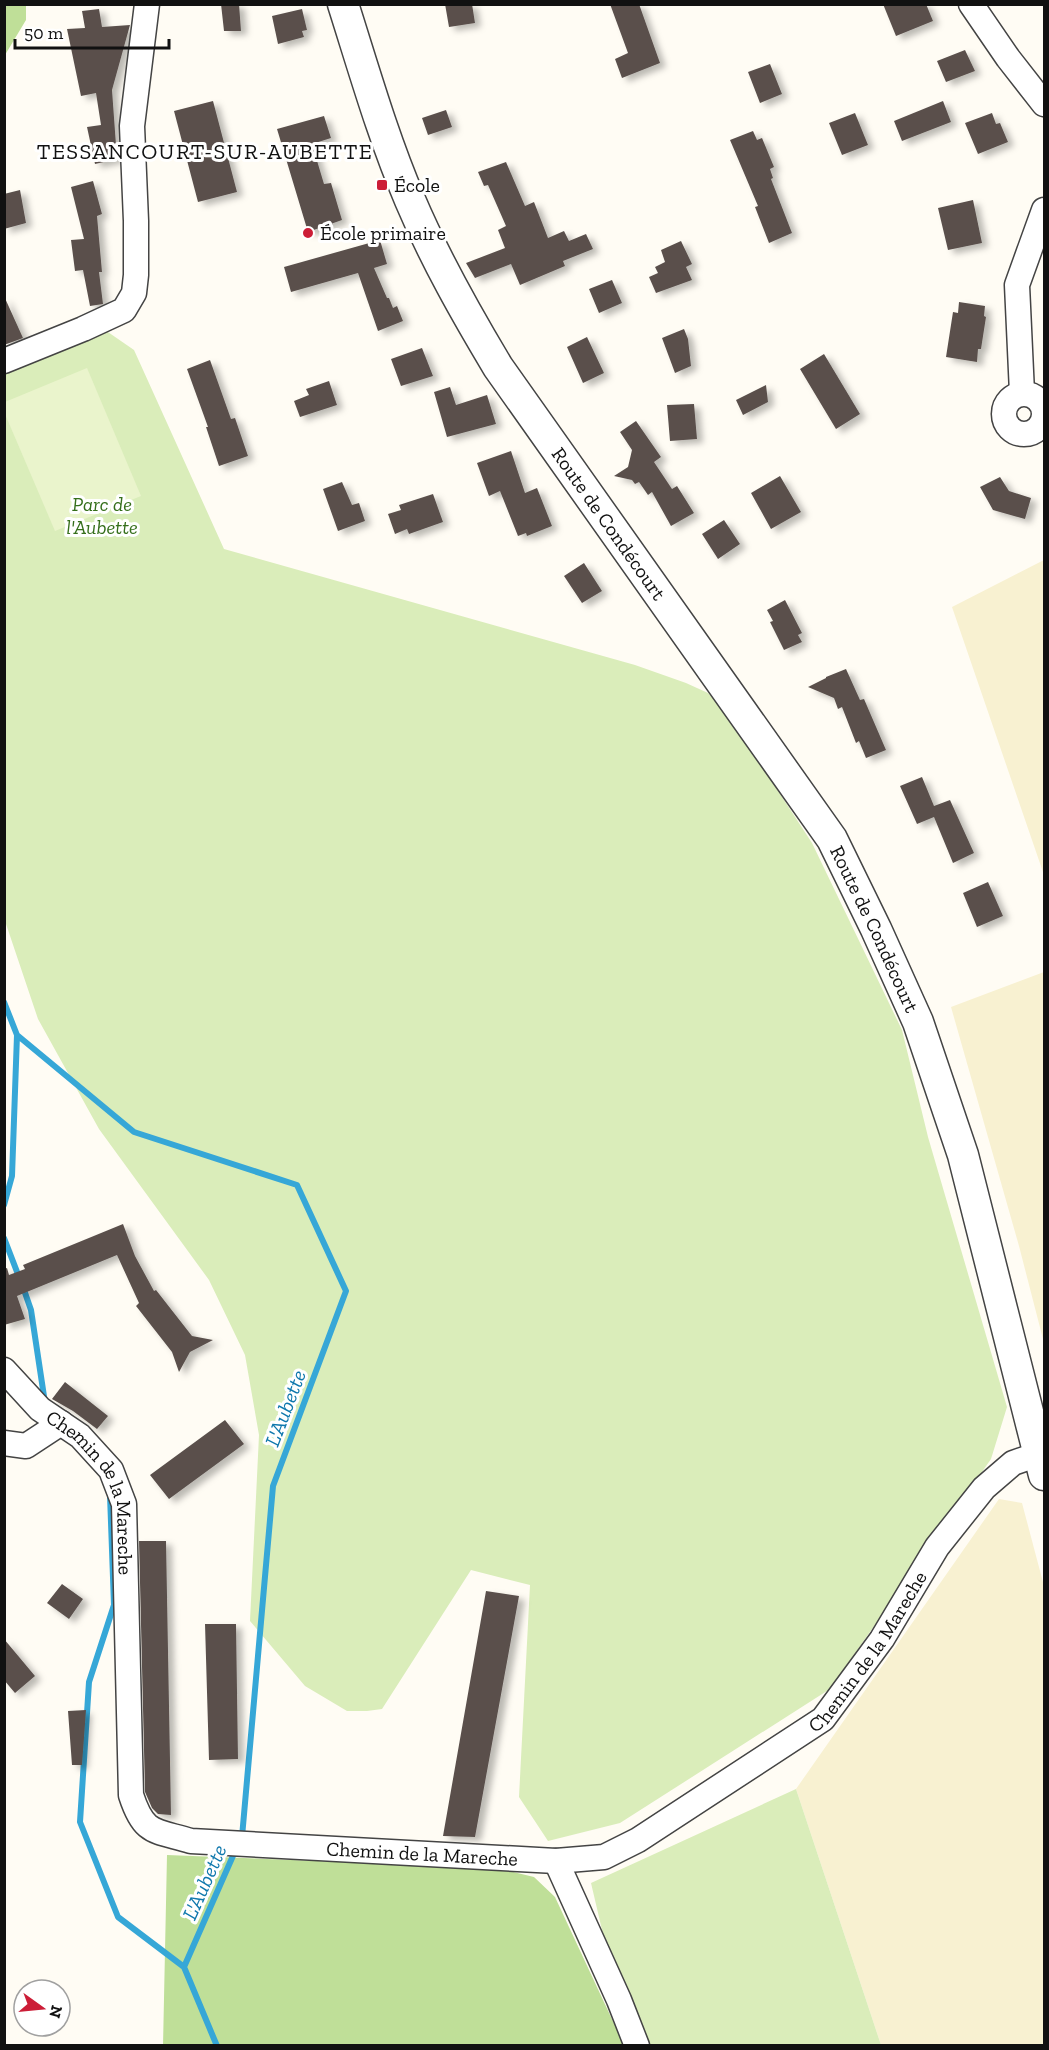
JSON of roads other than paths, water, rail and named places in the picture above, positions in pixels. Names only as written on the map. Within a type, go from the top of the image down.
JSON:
[{"type":"street","points":[[4,361],[124,310],[134,293],[136,221],[132,126],[147,4]]},
{"type":"street","name":"Route de Condécourt","points":[[343,4],[406,190],[454,293],[498,367],[832,839],[889,957],[918,1022],[963,1155],[1042,1465]]},
{"type":"street","points":[[971,4],[1008,58],[1044,104]]},
{"type":"street","points":[[1022,393],[1017,285],[1044,210]]},
{"type":"street","name":"Chemin de la Mareche","points":[[4,1370],[40,1409],[80,1436],[111,1470],[124,1504],[131,1795],[138,1815],[148,1828],[191,1841],[556,1862],[604,1857],[638,1840],[823,1719],[882,1639],[937,1548],[984,1488],[1013,1463],[1042,1465]]},
{"type":"street","points":[[4,1443],[26,1446],[62,1423]]},
{"type":"street","points":[[556,1862],[619,2000],[636,2046]]},
{"type":"waterway","name":"L'Aubette","points":[[4,1002],[17,1035],[12,1176],[4,1205]]},
{"type":"waterway","name":"L'Aubette","points":[[17,1035],[134,1132],[297,1185],[346,1291],[273,1486],[242,1837]]},
{"type":"waterway","name":"L'Aubette","points":[[4,1238],[19,1277]]},
{"type":"waterway","name":"L'Aubette","points":[[23,1287],[31,1310],[45,1403]]},
{"type":"waterway","name":"L'Aubette","points":[[110,1495],[114,1605],[89,1682],[80,1822],[118,1917],[184,1967],[217,2046]]},
{"type":"waterway","name":"L'Aubette","points":[[184,1967],[236,1849]]},
{"type":"place","name":"École","points":[[382,185]]},
{"type":"place","name":"École primaire","points":[[308,233]]},
{"type":"district","name":"TESSANCOURT-SUR-AUBETTE","points":[[205,151]]},
{"type":"park label","name":"Parc de l'Aubette","points":[[102,516]]}]
